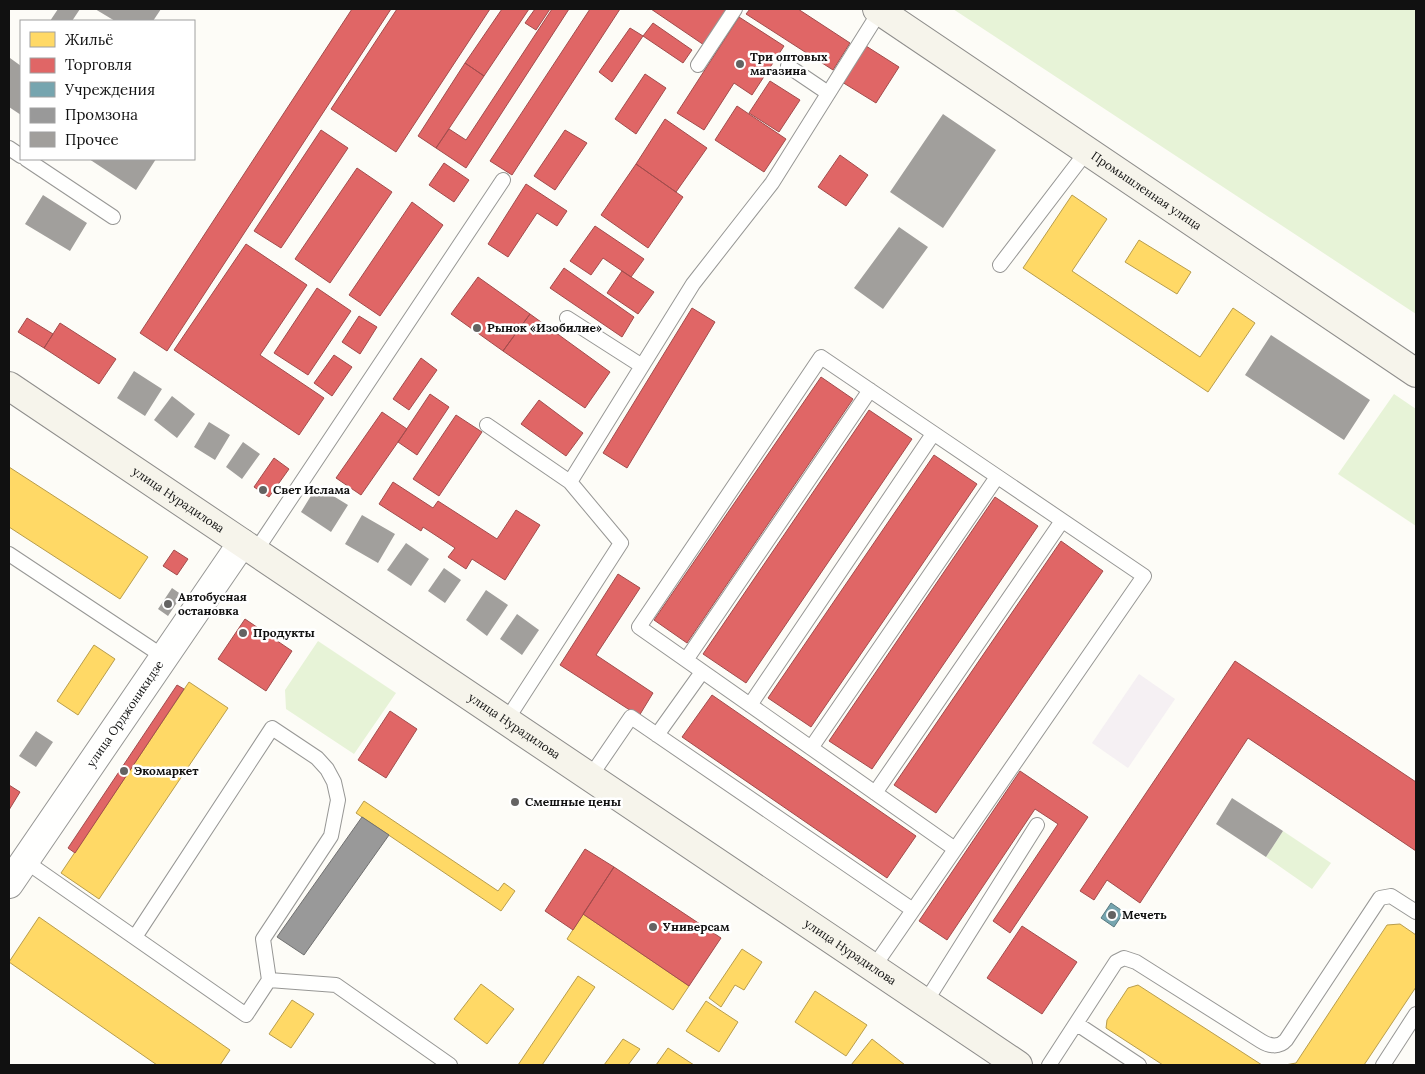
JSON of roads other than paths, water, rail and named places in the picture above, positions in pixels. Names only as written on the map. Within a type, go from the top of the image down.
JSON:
[{"type":"street","name":"Промышленная улица","points":[[878,10],[1416,373]]},
{"type":"street","name":"улица Нурадилова","points":[[9,386],[1018,1065]]},
{"type":"street","name":"улица Орджоникидзе","points":[[9,884],[164,657],[248,548]]},
{"type":"lane","points":[[698,65],[735,9]]},
{"type":"lane","points":[[570,482],[693,284],[772,183],[878,10]]},
{"type":"lane","points":[[788,66],[828,93]]},
{"type":"lane","points":[[9,148],[20,155]]},
{"type":"lane","points":[[1000,265],[1087,151]]},
{"type":"lane","points":[[27,160],[112,217]]},
{"type":"lane","points":[[248,548],[503,180]]},
{"type":"lane","points":[[567,318],[642,366]]},
{"type":"lane","points":[[873,968],[1144,576],[821,357],[639,627],[955,849]]},
{"type":"lane","points":[[686,660],[870,390]]},
{"type":"lane","points":[[487,425],[570,482],[621,543],[506,721]]},
{"type":"lane","points":[[750,705],[933,434]]},
{"type":"lane","points":[[811,748],[997,477]]},
{"type":"lane","points":[[875,793],[1062,521]]},
{"type":"lane","points":[[9,554],[164,657]]},
{"type":"lane","points":[[657,735],[702,672]]},
{"type":"lane","points":[[590,777],[631,717],[913,910]]},
{"type":"lane","points":[[25,860],[246,1015],[269,980],[263,939],[331,836],[338,800],[334,782],[328,769],[317,758],[272,728],[135,937]]},
{"type":"lane","points":[[925,1003],[1037,825]]},
{"type":"lane","points":[[1049,1065],[1116,962],[1127,958],[1261,1041],[1273,1046],[1280,1045],[1286,1040],[1380,898],[1391,896],[1416,912]]},
{"type":"lane","points":[[269,980],[336,985],[450,1065]]},
{"type":"lane","points":[[1383,1065],[1416,1014]]},
{"type":"lane","points":[[1077,1024],[1139,1065]]},
{"type":"place","name":"Три оптовых магазина","points":[[740,64]]},
{"type":"place","name":"Рынок «Изобилие»","points":[[477,328]]},
{"type":"place","name":"Свет Ислама","points":[[263,490]]},
{"type":"place","name":"Автобусная остановка","points":[[168,604]]},
{"type":"place","name":"Продукты","points":[[243,633]]},
{"type":"place","name":"Экомаркет","points":[[124,771]]},
{"type":"place","name":"Смешные цены","points":[[515,802]]},
{"type":"place","name":"Мечеть","points":[[1112,915]]},
{"type":"place","name":"Универсам","points":[[653,927]]}]
